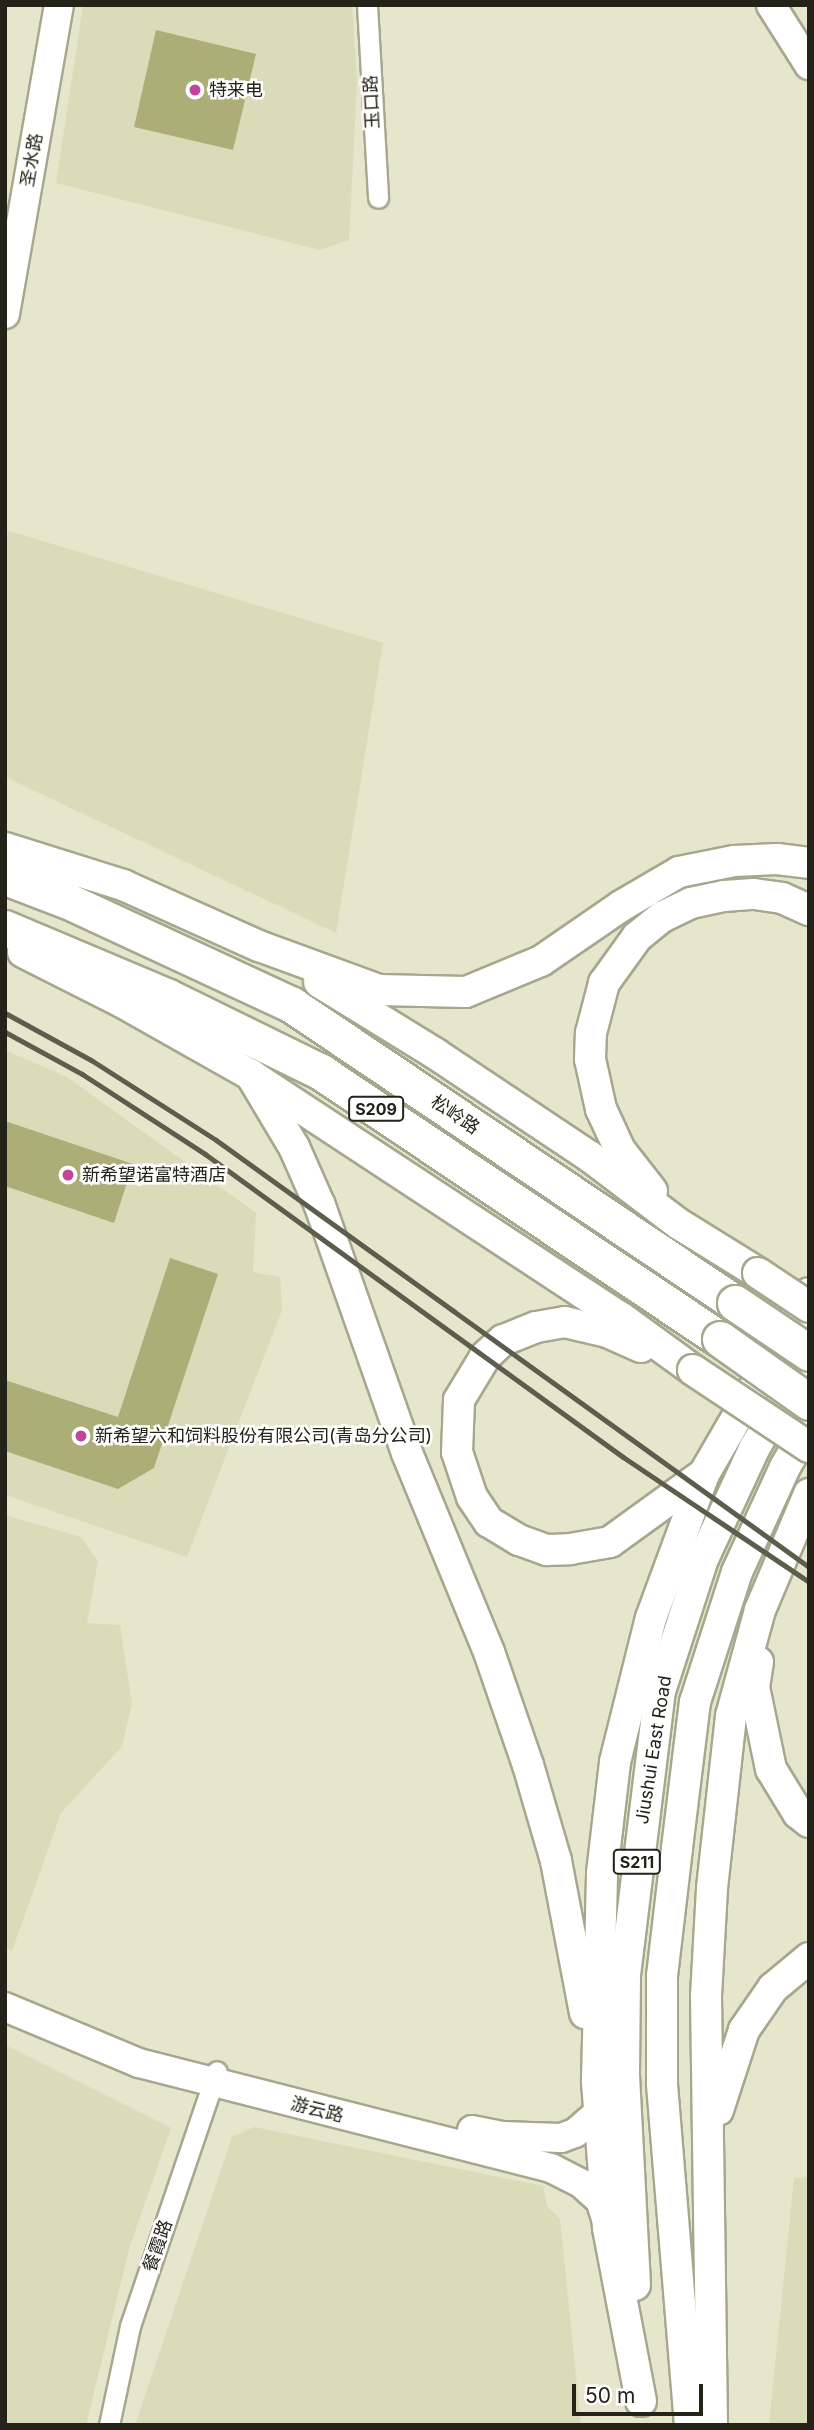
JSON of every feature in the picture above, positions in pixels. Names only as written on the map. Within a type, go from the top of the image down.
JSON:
[{"type":"highway","name":"松岭路","points":[[5,877],[68,901],[292,1005],[735,1303],[809,1356]]},
{"type":"highway","name":"S209","points":[[5,928],[167,997],[321,1072],[720,1339],[809,1402]]},
{"type":"main road","name":"圣水路","points":[[5,314],[59,5]]},
{"type":"main road","points":[[771,5],[809,65]]},
{"type":"main road","points":[[5,848],[123,885],[259,946],[379,990],[466,992],[541,961],[621,906],[680,872],[734,861],[777,859],[809,863]]},
{"type":"main road","points":[[679,1224],[620,1150],[601,1109],[590,1046],[596,1008],[604,983],[637,937],[662,917],[691,903],[724,896],[754,894],[782,898],[809,910]]},
{"type":"main road","points":[[5,940],[251,1074],[620,1317],[693,1370],[809,1447]]},
{"type":"main road","points":[[259,946],[436,1054],[589,1156],[679,1224],[809,1307]]},
{"type":"main road","points":[[251,1074],[294,1147],[320,1206],[407,1452],[489,1652],[556,1861],[597,2080],[608,2228],[642,2413]]},
{"type":"main road","points":[[597,2080],[602,1872],[615,1762],[651,1618],[704,1474],[809,1293]]},
{"type":"main road","points":[[693,1370],[607,1332],[565,1322],[536,1327],[503,1340],[485,1357],[459,1400],[457,1452],[472,1497],[489,1522],[519,1540],[547,1550],[610,1542],[704,1474]]},
{"type":"main road","name":"Jiushui East Road","points":[[642,2413],[624,2072],[625,1975],[660,1690],[703,1559],[755,1447],[809,1356]]},
{"type":"main road","name":"Jiushui East Road","points":[[690,2425],[662,2083],[662,1976],[678,1834],[695,1702],[737,1572],[785,1467],[809,1426]]},
{"type":"main road","points":[[712,2425],[706,1996],[713,1875],[731,1716],[770,1583],[809,1494]]},
{"type":"main road","points":[[770,1583],[754,1686],[771,1769],[798,1813],[809,1822]]},
{"type":"main road","points":[[709,2140],[744,2030],[773,1988],[809,1958]]},
{"type":"main road","name":"游云路","points":[[5,1991],[144,2052],[215,2077],[551,2168],[582,2184],[600,2200],[608,2228]]},
{"type":"main road","name":"游云路","points":[[5,2007],[139,2063],[314,2096],[502,2136],[561,2138],[575,2133],[600,2111]]},
{"type":"street","name":"玉口路","points":[[367,5],[378,198]]},
{"type":"street","name":"餐霞路","points":[[109,2425],[131,2326],[215,2077]]},
{"type":"shaded area","points":[[83,5],[352,5],[357,82],[349,240],[320,250],[56,183]]},
{"type":"shaded area","points":[[9,531],[383,643],[336,933],[5,777],[5,542]]},
{"type":"shaded area","points":[[5,1050],[67,1077],[256,1213],[253,1272],[280,1277],[282,1310],[187,1557],[5,1495]]},
{"type":"shaded area","points":[[5,1515],[81,1537],[98,1561],[87,1623],[120,1625],[132,1704],[122,1746],[61,1813],[12,1951],[5,1947]]},
{"type":"shaded area","points":[[5,2045],[171,2128],[130,2246],[86,2425],[5,2425]]},
{"type":"shaded area","points":[[254,2127],[543,2186],[547,2206],[560,2219],[581,2425],[135,2425],[232,2137]]},
{"type":"shaded area","points":[[809,2177],[809,2425],[769,2425],[794,2178]]},
{"type":"building","name":"特来电","points":[[156,30],[256,54],[233,150],[134,127]]},
{"type":"building","name":"新希望诺富特酒店","points":[[5,1121],[133,1164],[114,1223],[5,1186]]},
{"type":"building","points":[[170,1258],[218,1274],[154,1468],[118,1489],[5,1451],[5,1380],[118,1417]]},
{"type":"railway","points":[[5,1013],[91,1060],[216,1140],[809,1567]]},
{"type":"railway","points":[[5,1032],[82,1074],[205,1154],[623,1457],[809,1582]]},
{"type":"place","name":"特来电","points":[[195,90]]},
{"type":"place","name":"新希望诺富特酒店","points":[[68,1175]]},
{"type":"place","name":"新希望六和饲料股份有限公司(青岛分公司)","points":[[81,1436]]}]
